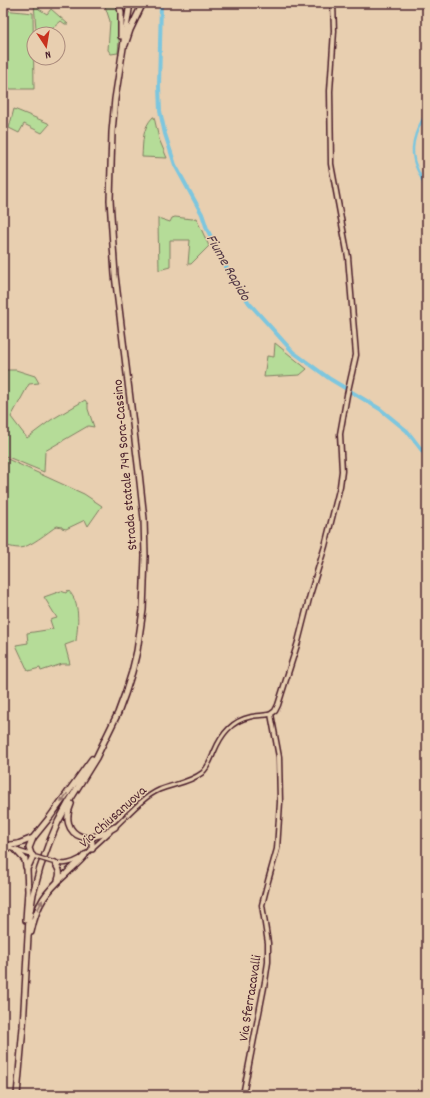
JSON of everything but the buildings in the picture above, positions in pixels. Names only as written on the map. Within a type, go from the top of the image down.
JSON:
[{"type":"highway","points":[[119,3],[122,28],[121,55]]},
{"type":"highway","name":"Strada statale 749 Sora-Cassino","points":[[17,1095],[23,1027],[29,918],[33,894],[40,868],[58,822],[96,758],[125,694],[137,651],[143,610],[145,556],[144,519],[115,275],[110,200],[112,132],[115,99],[130,3]]},
{"type":"highway","points":[[121,55],[130,30],[142,5]]},
{"type":"highway","points":[[27,869],[35,856],[31,854],[29,848],[33,838],[50,818],[96,753],[109,731]]},
{"type":"highway","points":[[92,849],[93,844],[91,840],[75,834],[71,830],[68,825],[68,816],[70,807],[96,758]]},
{"type":"highway","points":[[88,838],[103,834],[116,827]]},
{"type":"highway","points":[[3,846],[18,844],[33,838]]},
{"type":"highway","points":[[16,850],[25,860],[27,869],[28,891],[24,947],[26,970]]},
{"type":"highway","points":[[26,970],[30,936],[35,915],[44,896],[85,855]]},
{"type":"highway","points":[[53,863],[59,868],[60,872],[58,881]]},
{"type":"main road","points":[[271,714],[275,711],[278,705],[294,656],[340,486],[342,471],[340,434],[356,352],[348,257],[332,176],[330,149],[330,91],[334,31],[333,3]]},
{"type":"main road","name":"Via Sferracavalli","points":[[243,1095],[268,962],[268,943],[262,904],[277,849],[280,802],[279,757],[271,714]]},
{"type":"street","name":"Via Chiusanuova","points":[[3,846],[53,863],[64,864],[75,862],[92,849],[141,803],[158,790],[187,781],[204,771],[208,766],[220,737],[228,728],[248,717],[271,714]]},
{"type":"green space","points":[[34,3],[42,3],[39,9],[47,14],[51,9],[68,24],[61,21],[55,26],[36,26]]},
{"type":"green space","points":[[104,3],[118,3],[120,28],[118,53],[111,54],[108,50],[110,21]]},
{"type":"green space","points":[[3,10],[33,13],[33,26],[26,26],[26,66],[34,66],[34,89],[3,89]]},
{"type":"green space","points":[[14,109],[48,123],[49,125],[42,133],[24,124],[19,133],[9,128]]},
{"type":"green space","points":[[153,117],[159,139],[167,158],[142,157],[145,131],[149,121]]},
{"type":"green space","points":[[158,218],[170,222],[172,218],[196,218],[209,246],[191,264],[188,264],[190,240],[170,240],[170,267],[159,270]]},
{"type":"green space","points":[[275,343],[307,369],[300,375],[264,377],[267,356],[274,357]]},
{"type":"green space","points":[[3,370],[16,370],[35,376],[39,383],[29,384],[11,417],[27,438],[51,420],[85,400],[88,404],[88,409],[94,427],[88,426],[45,451],[44,472],[3,455],[3,396],[6,394],[3,390]]},
{"type":"green space","points":[[3,457],[84,494],[102,506],[88,526],[85,520],[66,529],[57,526],[33,543],[23,547],[17,548],[3,545]]},
{"type":"green space","points":[[68,590],[75,601],[78,614],[76,641],[65,645],[70,664],[62,664],[41,671],[40,668],[28,671],[16,645],[28,643],[27,633],[53,629],[50,620],[57,618],[44,597],[61,591],[66,593]]},
{"type":"waterway","name":"Fiume Rapido","points":[[161,3],[159,86],[160,111],[165,134],[175,165],[202,214],[207,229],[228,271],[249,303],[293,352],[330,379],[380,409],[407,431],[427,457]]},
{"type":"waterway","points":[[427,112],[416,135],[413,147],[415,163],[425,188],[427,205]]}]
